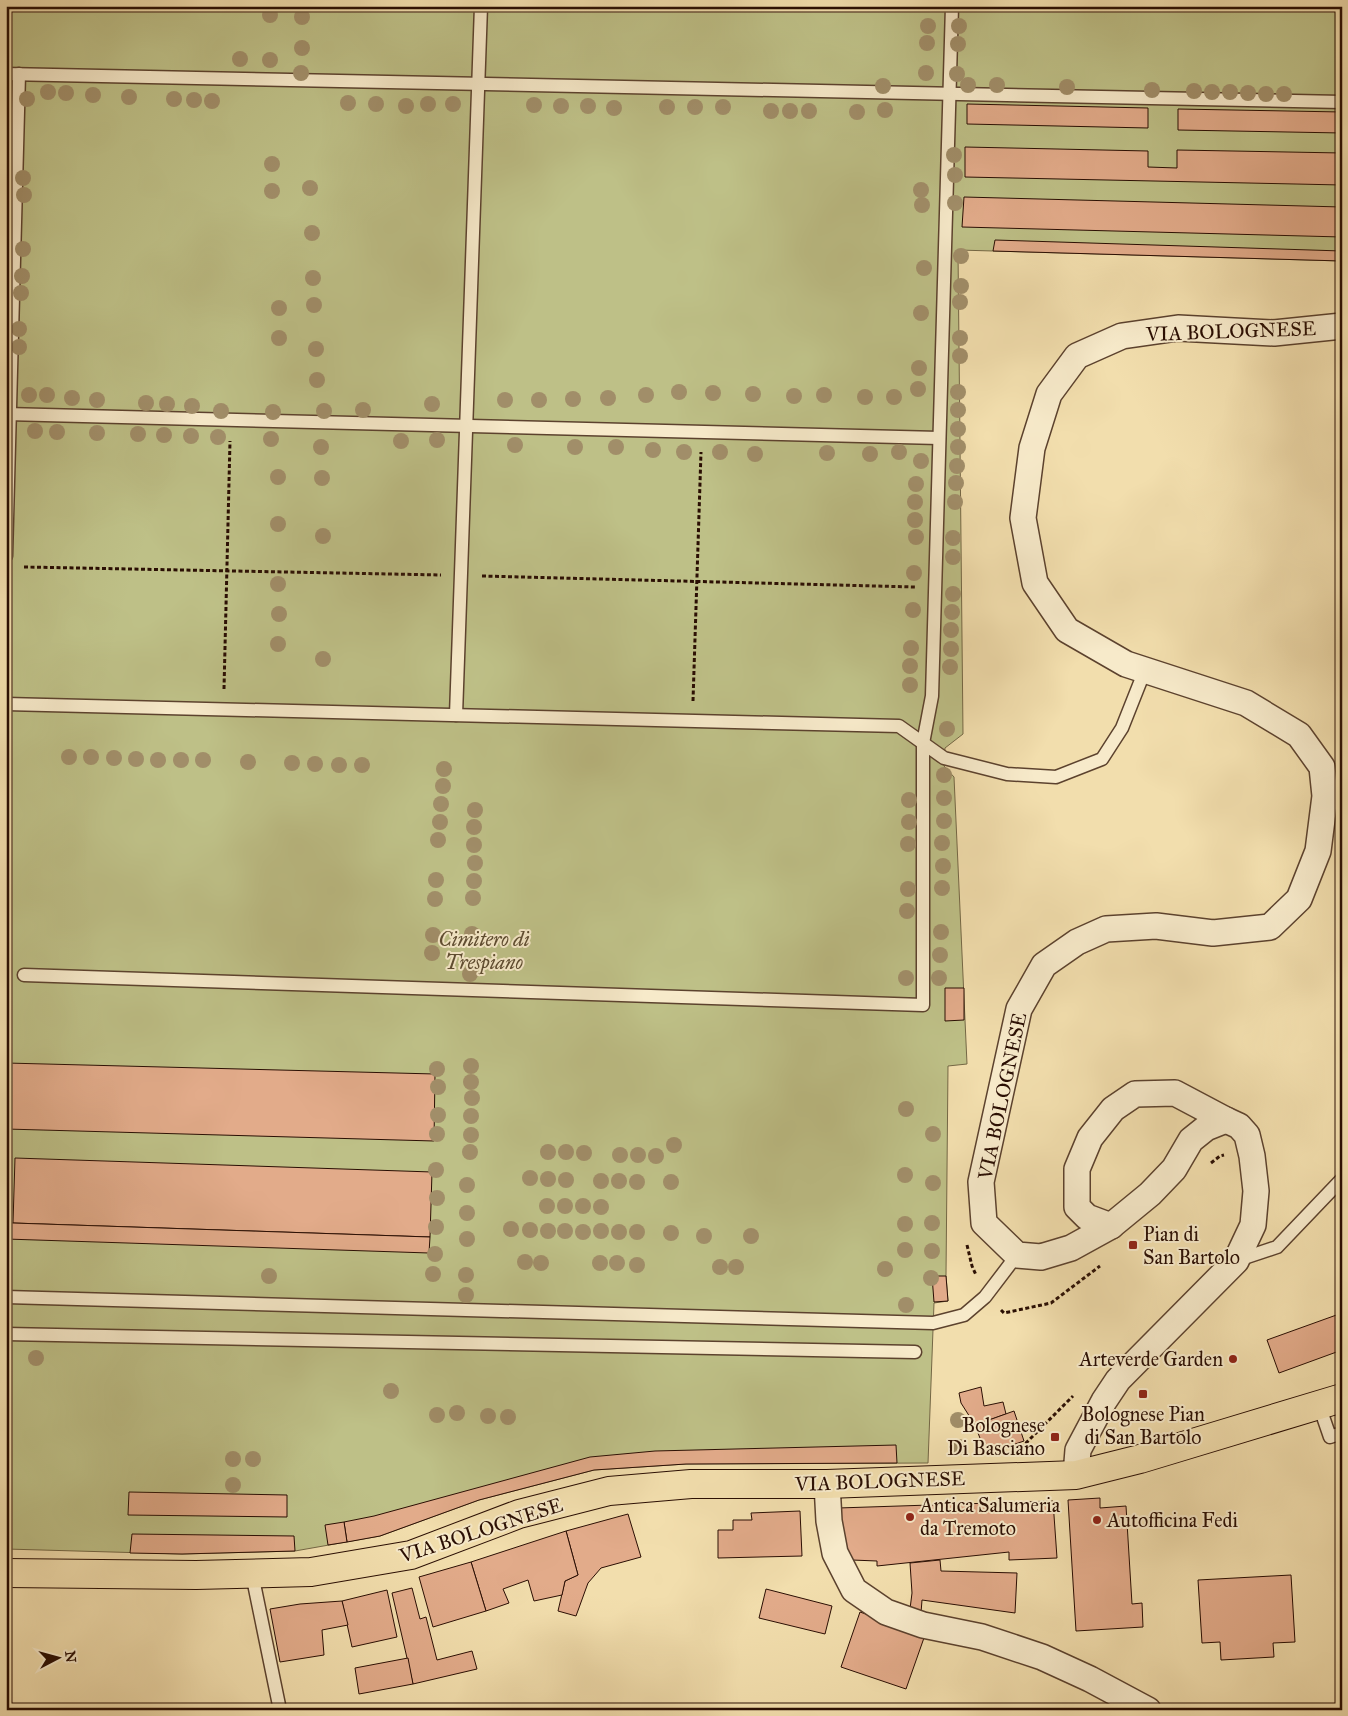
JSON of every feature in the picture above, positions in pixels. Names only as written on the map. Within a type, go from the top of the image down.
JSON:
[{"type":"main road","name":"VIA BOLOGNESE","points":[[6,1573],[196,1575],[311,1572],[411,1556],[519,1514],[609,1491],[692,1484],[827,1484],[1076,1475],[1149,1456],[1330,1401]]},
{"type":"street","name":"VIA BOLOGNESE","points":[[1017,1256],[984,1223],[981,1182],[1019,1009],[1044,965],[1077,942],[1106,929],[1156,926],[1213,933],[1270,927],[1299,899],[1318,852],[1325,796],[1322,767],[1299,735],[1246,703],[1126,664],[1067,630],[1035,583],[1023,518],[1032,448],[1049,394],[1077,356],[1122,336],[1178,328],[1274,334],[1342,326]]},
{"type":"street","points":[[1076,1475],[1078,1450],[1104,1401],[1118,1380],[1236,1261],[1253,1225],[1256,1191],[1252,1156],[1247,1135],[1239,1126],[1175,1093],[1135,1094],[1113,1109],[1090,1138],[1077,1169],[1077,1207],[1087,1217],[1111,1226]]},
{"type":"street","points":[[1017,1256],[1041,1257],[1071,1248],[1111,1226],[1150,1194],[1174,1169],[1191,1140],[1206,1128],[1226,1120]]},
{"type":"street","points":[[827,1484],[829,1521],[835,1553],[854,1590],[886,1612],[923,1625],[982,1637],[1042,1657],[1090,1679],[1148,1710]]},
{"type":"lane","points":[[456,715],[481,6]]},
{"type":"lane","points":[[24,975],[923,1005],[923,743],[932,696],[952,6]]},
{"type":"lane","points":[[6,556],[13,74],[1342,102]]},
{"type":"lane","points":[[8,414],[939,438]]},
{"type":"lane","points":[[6,704],[899,726],[944,758],[1008,774],[1056,777],[1102,758],[1122,728],[1145,670]]},
{"type":"lane","points":[[1236,1261],[1277,1247],[1342,1179]]},
{"type":"lane","points":[[6,1297],[933,1324],[964,1316],[985,1297],[1017,1256]]},
{"type":"lane","points":[[6,1334],[915,1352]]},
{"type":"lane","name":"VIA BOLOGNESE","points":[[1330,1401],[1330,1437],[1342,1433]]},
{"type":"lane","points":[[252,1574],[280,1710]]},
{"type":"path","points":[[224,709],[231,420]]},
{"type":"path","points":[[692,721],[702,432]]},
{"type":"path","points":[[16,566],[935,587]]},
{"type":"path","points":[[1206,1168],[1220,1156],[1231,1153]]},
{"type":"path","points":[[965,1238],[972,1266],[985,1297],[1004,1313],[1051,1303],[1101,1265]]},
{"type":"path","points":[[1020,1449],[1076,1394]]},
{"type":"green space","name":"Cimitero di Trespiano","points":[[6,6],[1342,6],[1342,261],[958,250],[963,734],[945,748],[944,766],[954,777],[967,1064],[948,1066],[946,1276],[948,1301],[934,1303],[928,1463],[686,1464],[594,1470],[479,1500],[380,1536],[295,1551],[182,1554],[6,1549]]},
{"type":"building","points":[[967,104],[1148,108],[1148,128],[967,124]]},
{"type":"building","points":[[1178,109],[1342,112],[1342,133],[1178,130]]},
{"type":"building","points":[[965,147],[1148,151],[1148,167],[1177,168],[1177,150],[1342,153],[1342,185],[965,177]]},
{"type":"building","points":[[964,197],[1342,207],[1342,237],[962,227]]},
{"type":"building","points":[[995,240],[1342,251],[1342,261],[993,251]]},
{"type":"building","points":[[945,988],[964,988],[964,1020],[945,1021]]},
{"type":"building","points":[[6,1063],[435,1074],[434,1141],[6,1129]]},
{"type":"building","points":[[15,1158],[432,1172],[430,1237],[13,1223]]},
{"type":"building","points":[[6,1223],[430,1237],[429,1253],[6,1239]]},
{"type":"building","points":[[932,1276],[946,1276],[948,1301],[934,1302]]},
{"type":"building","points":[[1342,1313],[1342,1350],[1279,1373],[1267,1340]]},
{"type":"building","points":[[981,1387],[984,1406],[1003,1402],[1006,1414],[975,1425],[961,1403],[959,1393]]},
{"type":"building","points":[[1014,1411],[1024,1441],[986,1454],[975,1425]]},
{"type":"building","points":[[896,1445],[897,1463],[686,1464],[594,1470],[479,1500],[380,1536],[347,1542],[344,1522],[374,1516],[590,1457],[655,1451]]},
{"type":"building","points":[[129,1492],[287,1495],[287,1517],[128,1515]]},
{"type":"building","points":[[1100,1498],[1100,1508],[1126,1506],[1132,1604],[1142,1603],[1143,1627],[1076,1631],[1068,1500]]},
{"type":"building","points":[[1053,1501],[1057,1558],[1009,1560],[1009,1552],[877,1566],[877,1561],[852,1560],[838,1539],[838,1508]]},
{"type":"building","points":[[800,1511],[802,1556],[718,1558],[718,1530],[733,1530],[733,1520],[752,1520],[751,1513]]},
{"type":"building","points":[[628,1514],[641,1557],[601,1568],[588,1583],[576,1616],[558,1611],[565,1581],[578,1575],[566,1531]]},
{"type":"building","points":[[344,1522],[347,1542],[328,1545],[325,1525]]},
{"type":"building","points":[[566,1531],[578,1575],[565,1581],[562,1595],[534,1601],[528,1580],[503,1589],[509,1603],[486,1611],[471,1562]]},
{"type":"building","points":[[132,1534],[294,1536],[295,1551],[182,1554],[130,1553]]},
{"type":"building","points":[[940,1560],[941,1571],[1017,1573],[1015,1613],[922,1600],[921,1613],[910,1609],[912,1593],[910,1563]]},
{"type":"building","points":[[471,1562],[486,1611],[433,1627],[419,1577]]},
{"type":"building","points":[[1291,1575],[1295,1642],[1273,1643],[1274,1657],[1221,1660],[1220,1642],[1202,1643],[1198,1580]]},
{"type":"building","points":[[412,1588],[420,1619],[426,1617],[437,1660],[472,1651],[477,1669],[413,1684],[392,1593]]},
{"type":"building","points":[[766,1589],[832,1606],[825,1634],[759,1618]]},
{"type":"building","points":[[387,1590],[397,1637],[352,1647],[342,1601]]},
{"type":"building","points":[[342,1601],[348,1625],[322,1630],[324,1655],[280,1662],[270,1609],[300,1604]]},
{"type":"building","points":[[860,1612],[925,1635],[906,1689],[841,1667]]},
{"type":"building","points":[[408,1658],[413,1684],[359,1694],[355,1668]]},
{"type":"place","name":"Pian di San Bartolo","points":[[1133,1245]]},
{"type":"place","name":"Arteverde Garden","points":[[1233,1359]]},
{"type":"place","name":"Bolognese Pian di San Bartolo","points":[[1143,1394]]},
{"type":"place","name":"Bolognese Di Basciano","points":[[1055,1437]]},
{"type":"place","name":"Antica Salumeria da Tremoto","points":[[910,1517]]},
{"type":"place","name":"Autofficina Fedi","points":[[1097,1520]]}]
